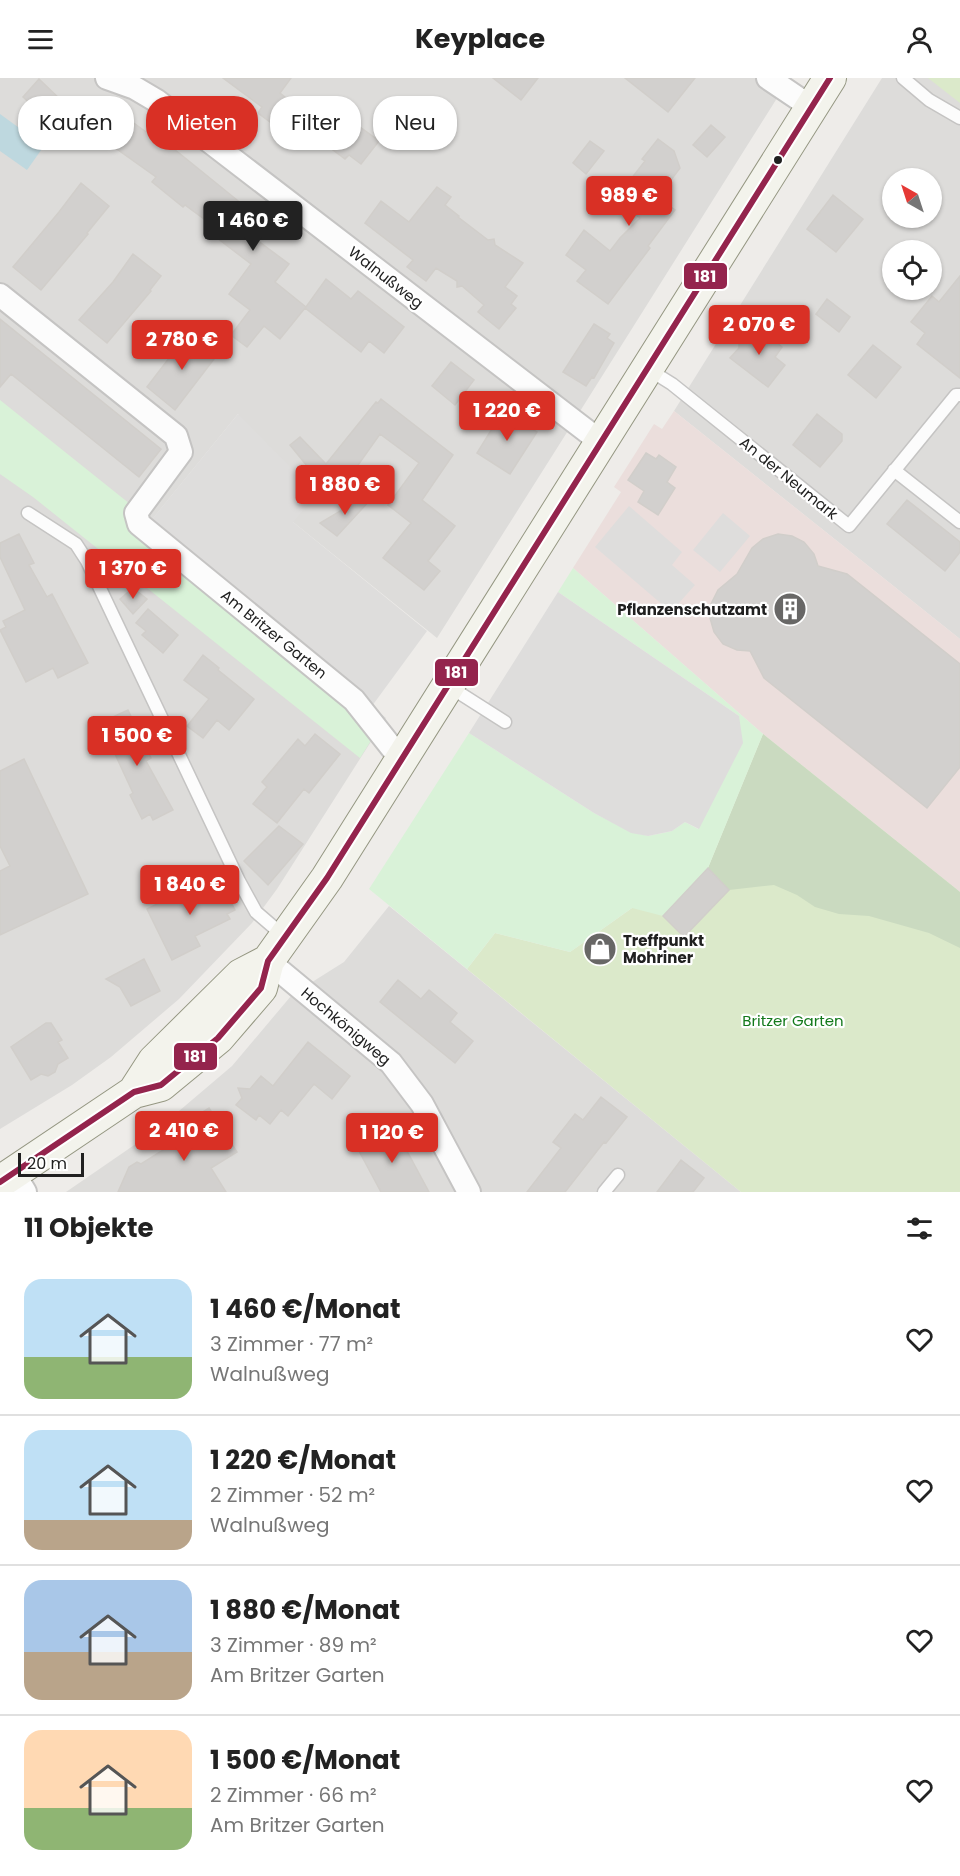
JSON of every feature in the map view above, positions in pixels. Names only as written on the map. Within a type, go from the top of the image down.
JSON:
[{"type":"main road","points":[[13,1183],[134,1092],[161,1085],[218,1038],[261,988],[277,949],[327,878],[830,78]]},
{"type":"street","name":"Walnußweg","points":[[107,78],[135,88],[157,101],[601,442]]},
{"type":"street","points":[[768,78],[811,107]]},
{"type":"street","name":"Am Britzer Garten","points":[[0,295],[176,436],[181,452],[136,513],[139,524],[354,700],[392,748],[404,756]]},
{"type":"street","name":"Hochkönigweg","points":[[277,949],[392,1063],[422,1104],[469,1192]]},
{"type":"lane","points":[[903,78],[929,100],[960,118]]},
{"type":"lane","name":"An der Neumark","points":[[648,369],[672,384],[849,526],[956,395],[960,394]]},
{"type":"lane","points":[[894,470],[960,522]]},
{"type":"lane","points":[[28,513],[76,544],[87,561],[239,881],[277,949]]},
{"type":"lane","points":[[448,686],[504,722]]},
{"type":"lane","points":[[604,1192],[618,1175]]},
{"type":"shaded area","points":[[0,78],[95,78],[118,86],[131,96],[18,96],[18,150],[134,150],[134,98],[146,107],[146,150],[203,150],[571,426],[437,638],[293,522],[238,414],[150,522],[386,718],[277,889],[252,923],[179,999],[111,1057],[72,1085],[0,1129]]},
{"type":"shaded area","points":[[130,78],[757,78],[779,95],[577,416],[225,150],[258,150],[258,96],[154,96]]},
{"type":"shaded area","points":[[882,78],[960,78],[960,639],[674,411]]},
{"type":"shaded area","name":"Pflanzenschutzamt","points":[[674,411],[960,639],[960,892],[763,734],[573,568],[621,492],[614,487],[654,424],[662,429]]},
{"type":"shaded area","points":[[238,414],[317,494],[293,522],[427,631],[372,706],[149,523]]},
{"type":"shaded area","points":[[629,506],[682,552],[672,565],[695,585],[671,612],[595,547]]},
{"type":"shaded area","points":[[723,513],[750,536],[720,572],[693,550]]},
{"type":"shaded area","points":[[558,592],[739,716],[743,743],[699,829],[685,822],[672,831],[648,836],[631,833],[594,813],[469,733]]},
{"type":"shaded area","points":[[389,906],[741,1192],[478,1192],[428,1097],[309,984],[344,962]]},
{"type":"shaded area","points":[[291,996],[388,1076],[406,1098],[456,1192],[66,1192],[159,1128],[232,1066]]},
{"type":"green space","points":[[928,78],[960,78],[960,103]]},
{"type":"green space","points":[[0,400],[130,504],[133,534],[377,731],[360,758],[33,497],[0,474]]},
{"type":"green space","points":[[573,568],[763,734],[708,868],[663,916],[632,908],[570,952],[495,933],[467,969],[369,889],[469,733],[594,813],[631,832],[648,836],[672,831],[685,822],[698,829],[739,716],[558,592]]},
{"type":"green space","name":"Britzer Garten","points":[[763,734],[960,892],[960,1192],[741,1192],[467,969],[495,933],[570,952],[632,908],[708,868]]},
{"type":"green space","points":[[763,734],[960,892],[960,948],[929,933],[869,916],[839,914],[815,907],[797,895],[774,885],[729,890],[708,868]]},
{"type":"water","points":[[0,114],[18,127],[18,150],[41,150],[27,170],[0,151]]},
{"type":"building","points":[[223,78],[291,78],[280,93],[284,96],[270,96],[270,122],[258,113],[262,107],[258,104],[258,96],[247,96]]},
{"type":"building","points":[[493,78],[538,78],[521,100]]},
{"type":"building","points":[[625,78],[695,78],[668,112]]},
{"type":"building","points":[[39,79],[57,96],[24,96]]},
{"type":"building","points":[[134,123],[146,132],[146,150],[175,150],[258,217],[246,232],[289,264],[275,282],[306,307],[326,279],[351,299],[358,291],[404,327],[384,353],[369,341],[361,352],[305,308],[280,339],[264,326],[247,347],[231,335],[250,310],[229,294],[251,264],[208,231],[212,225],[185,205],[183,207],[152,182],[156,177],[118,150],[134,150]]},
{"type":"building","points":[[711,125],[725,137],[707,157],[693,145]]},
{"type":"building","points":[[361,128],[373,137],[373,149],[361,164],[349,155],[345,159],[333,150],[361,150]]},
{"type":"building","points":[[658,139],[674,151],[680,168],[658,197],[675,210],[608,304],[577,281],[586,270],[566,255],[584,230],[610,251],[640,218],[617,200],[645,161],[642,159]]},
{"type":"building","points":[[590,141],[604,151],[586,174],[573,163]]},
{"type":"building","points":[[81,183],[109,206],[41,290],[13,267]]},
{"type":"building","points":[[437,187],[451,197],[445,205],[458,217],[488,240],[494,239],[495,245],[523,263],[505,287],[517,296],[511,304],[516,308],[499,329],[478,312],[484,305],[462,286],[457,287],[457,281],[436,268],[426,281],[407,267],[413,260],[365,223],[381,201],[409,222]]},
{"type":"building","points":[[833,195],[863,219],[836,252],[807,229]]},
{"type":"building","points":[[133,254],[161,276],[107,343],[79,320],[113,282]]},
{"type":"building","points":[[960,276],[960,378],[917,344],[925,333],[911,322],[929,300],[939,302]]},
{"type":"building","points":[[827,299],[850,317],[839,332],[816,314]]},
{"type":"building","points":[[0,319],[161,449],[139,477],[11,374],[0,387]]},
{"type":"building","points":[[594,324],[610,334],[607,338],[614,343],[594,378],[592,377],[586,386],[563,372]]},
{"type":"building","points":[[757,325],[782,347],[775,357],[785,365],[768,387],[730,358],[739,348],[742,337],[750,335]]},
{"type":"building","points":[[189,332],[217,355],[175,410],[147,387]]},
{"type":"building","points":[[873,345],[901,367],[876,398],[848,375]]},
{"type":"building","points":[[451,362],[474,380],[455,405],[432,386]]},
{"type":"building","points":[[381,399],[453,455],[422,500],[455,526],[428,561],[440,571],[424,590],[383,558],[411,523],[388,505],[419,463],[380,434],[334,499],[290,445],[300,437],[326,464],[376,402],[378,403]]},
{"type":"building","points":[[503,411],[537,432],[510,474],[477,453]]},
{"type":"building","points":[[817,414],[842,434],[842,441],[820,467],[793,445]]},
{"type":"building","points":[[646,453],[656,459],[659,455],[676,467],[667,482],[675,488],[658,515],[638,502],[644,491],[628,480]]},
{"type":"building","points":[[369,494],[372,498],[337,536],[320,523]]},
{"type":"building","points":[[907,500],[960,542],[960,552],[945,571],[887,524]]},
{"type":"building","points":[[19,534],[34,563],[29,565],[47,597],[52,594],[88,663],[58,678],[53,668],[26,682],[0,630],[6,627],[3,621],[25,610],[0,557],[0,543]]},
{"type":"building","points":[[778,534],[792,536],[804,542],[814,554],[818,566],[847,574],[960,664],[960,767],[927,808],[764,678],[750,651],[737,650],[723,644],[714,632],[710,618],[711,604],[718,590],[737,574],[752,548],[763,539]]},
{"type":"building","points":[[133,588],[147,599],[133,614],[120,599]]},
{"type":"building","points":[[148,609],[178,635],[163,653],[142,635],[146,631],[136,623]]},
{"type":"building","points":[[203,655],[254,699],[229,730],[217,720],[203,738],[187,726],[209,699],[184,680]]},
{"type":"building","points":[[128,710],[151,758],[146,761],[173,810],[153,820],[150,814],[142,819],[130,795],[133,793],[109,741],[115,738],[106,720]]},
{"type":"building","points":[[315,734],[340,754],[309,793],[304,789],[277,823],[253,804],[267,787],[262,782],[298,739],[305,746]]},
{"type":"building","points":[[24,759],[88,894],[0,935],[0,871],[10,866],[0,846],[0,771]]},
{"type":"building","points":[[279,826],[303,844],[268,885],[244,861]]},
{"type":"building","points":[[708,868],[729,890],[684,937],[663,916]]},
{"type":"building","points":[[212,876],[218,888],[221,884],[235,910],[227,914],[230,919],[195,936],[200,946],[172,960],[147,909]]},
{"type":"building","points":[[144,959],[160,991],[131,1006],[120,987],[106,979]]},
{"type":"building","points":[[398,980],[421,999],[429,990],[457,1013],[450,1022],[473,1041],[455,1063],[380,1002]]},
{"type":"building","points":[[46,1023],[51,1023],[62,1040],[58,1042],[68,1058],[58,1064],[55,1072],[48,1076],[41,1074],[31,1080],[11,1047]]},
{"type":"building","points":[[308,1042],[350,1076],[332,1099],[314,1084],[288,1116],[281,1110],[270,1124],[259,1115],[256,1120],[236,1105],[242,1098],[238,1088],[250,1089],[261,1076],[273,1086]]},
{"type":"building","points":[[601,1097],[627,1117],[565,1192],[527,1192],[561,1148],[553,1142],[575,1114],[583,1120]]},
{"type":"building","points":[[209,1108],[237,1152],[211,1168],[226,1192],[118,1192],[129,1167],[137,1162],[141,1164],[184,1137],[180,1130],[197,1120],[198,1115]]},
{"type":"building","points":[[385,1129],[399,1129],[400,1138],[429,1192],[381,1192],[359,1151],[377,1140],[374,1135]]},
{"type":"building","points":[[681,1160],[704,1178],[693,1192],[657,1192]]},
{"type":"transit line","name":"181","points":[[0,1182],[134,1092],[161,1085],[218,1038],[261,988],[268,961],[327,878],[830,78]]},
{"type":"place","name":"Pflanzenschutzamt","points":[[790,609]]},
{"type":"place","name":"Treffpunkt Mohriner","points":[[600,949]]}]
